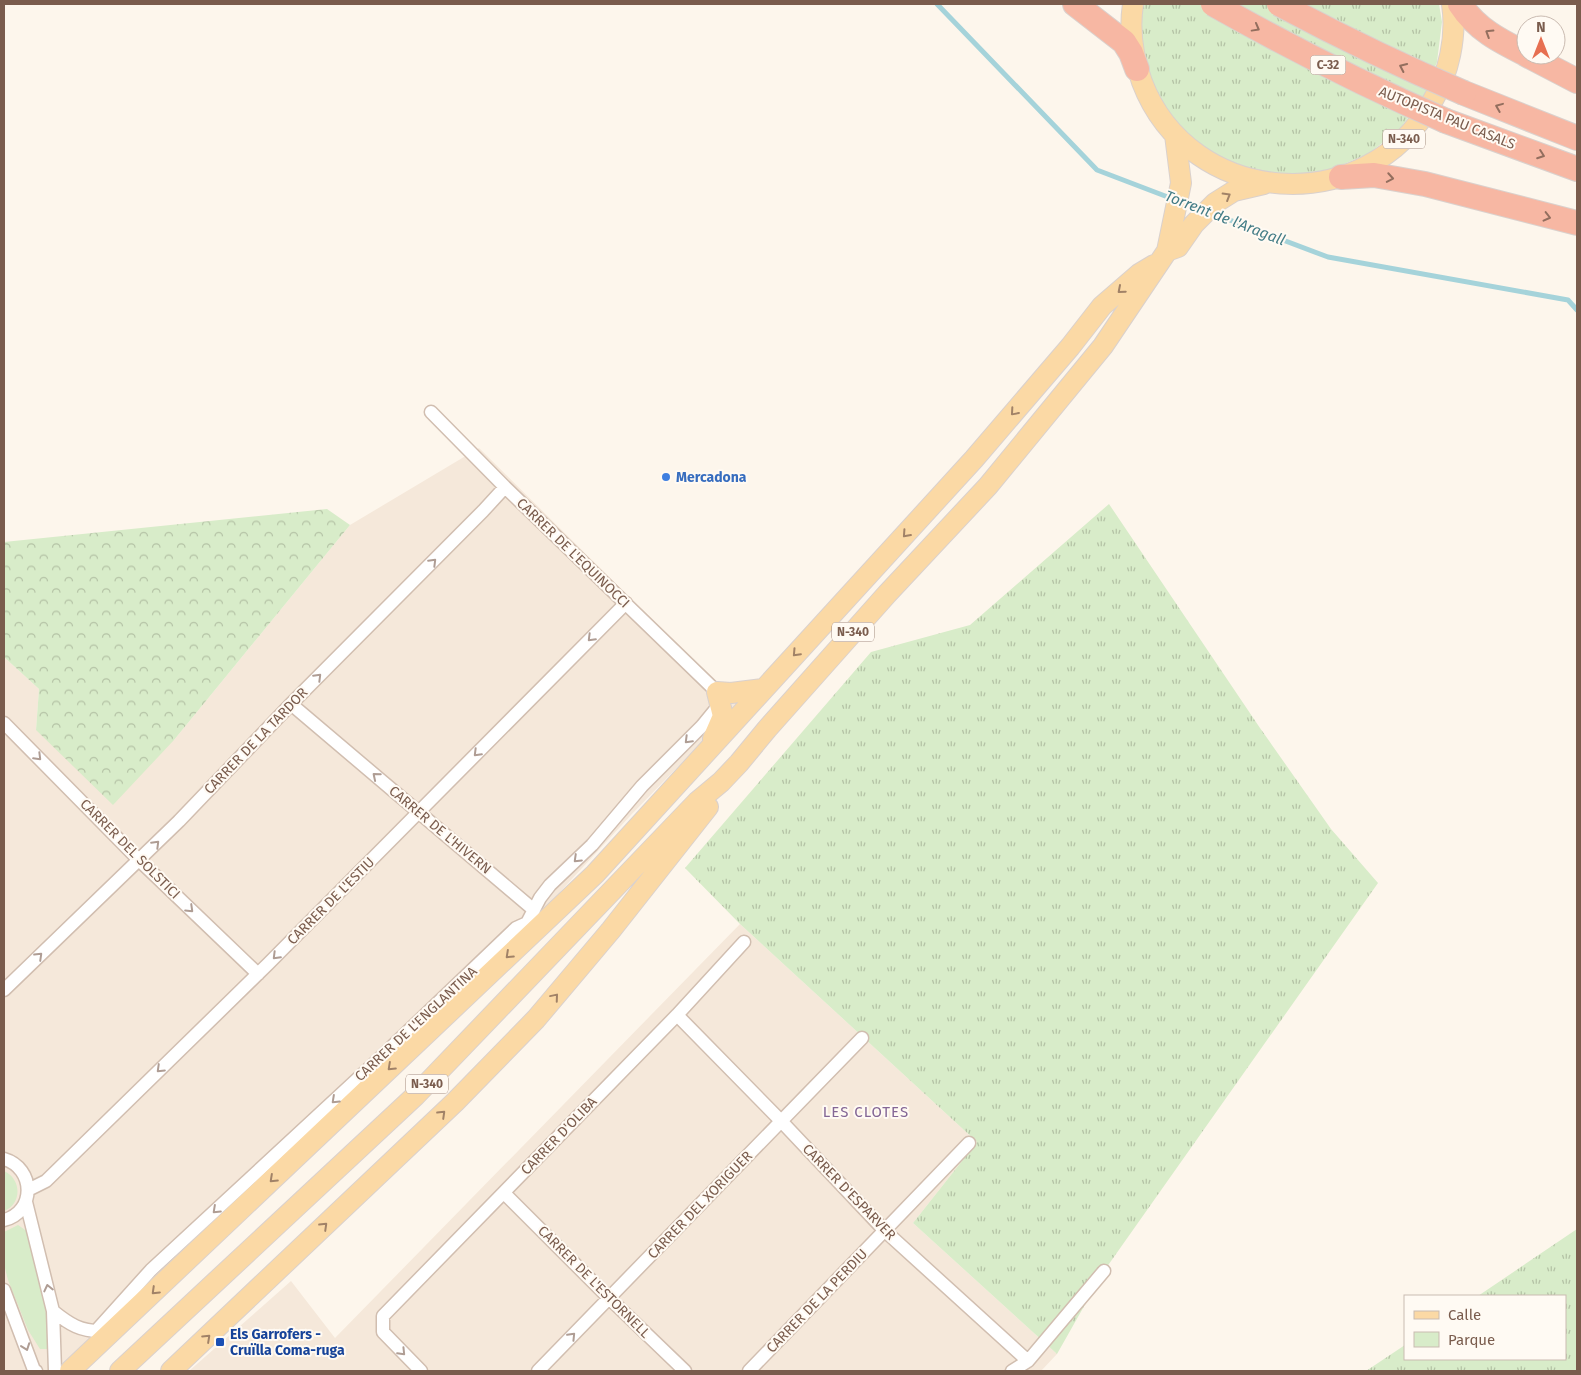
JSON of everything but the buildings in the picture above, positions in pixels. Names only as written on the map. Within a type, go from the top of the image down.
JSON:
[{"type":"highway","points":[[1075,4],[1124,42],[1131,53],[1137,69]]},
{"type":"highway","name":"AUTOPISTA PAU CASALS","points":[[1213,4],[1389,96],[1446,121],[1577,169]]},
{"type":"highway","name":"C-32","points":[[1279,4],[1342,38],[1406,68],[1577,138]]},
{"type":"highway","points":[[1460,4],[1477,26],[1516,50]]},
{"type":"highway","points":[[1546,65],[1577,81]]},
{"type":"highway","points":[[1341,177],[1374,175],[1425,184],[1577,223]]},
{"type":"main road","name":"N-340","points":[[1133,4],[1131,30],[1137,69],[1146,93],[1159,115],[1175,134],[1188,147],[1217,166],[1242,176],[1267,183],[1305,184],[1323,182],[1362,169],[1393,149],[1414,129],[1438,93],[1446,72],[1451,51],[1453,29],[1452,4]]},
{"type":"main road","name":"N-340","points":[[120,1371],[415,1096],[697,802],[721,782],[739,763],[887,594],[995,478],[1103,346],[1164,256],[1181,184],[1175,134]]},
{"type":"main road","name":"N-340","points":[[1164,256],[1178,247],[1194,224],[1215,203],[1234,191],[1267,183]]},
{"type":"main road","points":[[70,1371],[105,1330],[595,874],[974,459],[1070,347],[1102,306],[1139,274],[1164,256]]},
{"type":"main road","points":[[702,758],[715,736],[723,716],[718,698],[731,693],[763,689]]},
{"type":"main road","points":[[171,1371],[454,1102],[536,1019],[611,930],[703,814],[721,782]]},
{"type":"street","name":"CARRER DE L'EQUINOCCI","points":[[431,412],[505,487],[626,603],[718,698]]},
{"type":"street","name":"CARRER DE LA TARDOR","points":[[4,990],[139,860],[505,487]]},
{"type":"street","name":"CARRER DE L'ESTIU","points":[[4,1220],[10,1219],[20,1211],[27,1196],[46,1181],[258,974],[626,603]]},
{"type":"street","name":"CARRER DE L'ENGLANTINA","points":[[105,1330],[151,1270],[385,1054],[516,928],[527,923],[540,898],[550,885],[592,845],[642,786],[702,726],[718,698]]},
{"type":"street","name":"CARRER DE L'HIVERN","points":[[291,704],[534,910]]},
{"type":"street","name":"CARRER DEL SOLSTICI","points":[[4,723],[139,860],[258,974]]},
{"type":"street","points":[[534,910],[552,902],[581,878],[595,874]]},
{"type":"street","name":"CARRER D'OLIBA","points":[[421,1371],[383,1332],[383,1316],[677,1015],[744,942]]},
{"type":"street","name":"CARRER D'ESPARVER","points":[[677,1015],[885,1231],[1028,1361]]},
{"type":"street","name":"CARRER DEL XORIGUER","points":[[538,1371],[862,1038]]},
{"type":"street","name":"CARRER DE LA PERDIU","points":[[749,1371],[969,1143]]},
{"type":"street","points":[[4,1160],[14,1163],[25,1177],[27,1196],[53,1311],[55,1371]]},
{"type":"street","name":"CARRER DE L'ESTORNELL","points":[[504,1193],[685,1371]]},
{"type":"street","points":[[1012,1371],[1028,1361],[1104,1271]]},
{"type":"street","points":[[4,1290],[8,1308],[36,1371]]},
{"type":"street","points":[[53,1311],[80,1329],[105,1330]]},
{"type":"shaded area","points":[[479,448],[738,705],[631,815],[499,958],[63,1371],[4,1371],[4,657],[39,689],[36,730],[174,740],[350,525]]},
{"type":"shaded area","points":[[740,924],[977,1142],[913,1223],[1057,1354],[1041,1371],[189,1371],[291,1281],[335,1338]]},
{"type":"green space","points":[[1142,4],[1439,4],[1442,22],[1437,62],[1423,98],[1399,130],[1368,154],[1332,169],[1293,175],[1253,170],[1217,156],[1185,132],[1161,101],[1145,65],[1140,26]]},
{"type":"green space","points":[[1109,504],[1260,728],[1331,829],[1378,883],[1104,1271],[1057,1354],[913,1223],[977,1142],[740,924],[685,868],[871,652],[970,625]]},
{"type":"green space","points":[[327,509],[350,525],[174,740],[113,805],[36,730],[39,689],[4,657],[4,542]]},
{"type":"green space","points":[[4,1171],[14,1180],[18,1191],[14,1203],[4,1211]]},
{"type":"green space","points":[[18,1225],[31,1234],[51,1340],[48,1349],[40,1349],[28,1330],[8,1280],[4,1264],[4,1232]]},
{"type":"green space","points":[[1577,1229],[1577,1371],[1366,1371],[1404,1346],[1404,1360],[1566,1360],[1566,1295],[1479,1295]]},
{"type":"waterway","name":"Torrent de l'Aragall","points":[[937,4],[1097,170],[1173,199]]},
{"type":"waterway","name":"Torrent de l'Aragall","points":[[1181,202],[1201,209]]},
{"type":"waterway","name":"Torrent de l'Aragall","points":[[1211,213],[1328,257],[1568,300],[1577,310]]},
{"type":"place","name":"Mercadona","points":[[666,477]]},
{"type":"place","name":"Els Garrofers - Cruïlla Coma-ruga","points":[[220,1342]]},
{"type":"district","name":"LES CLOTES","points":[[866,1112]]}]
